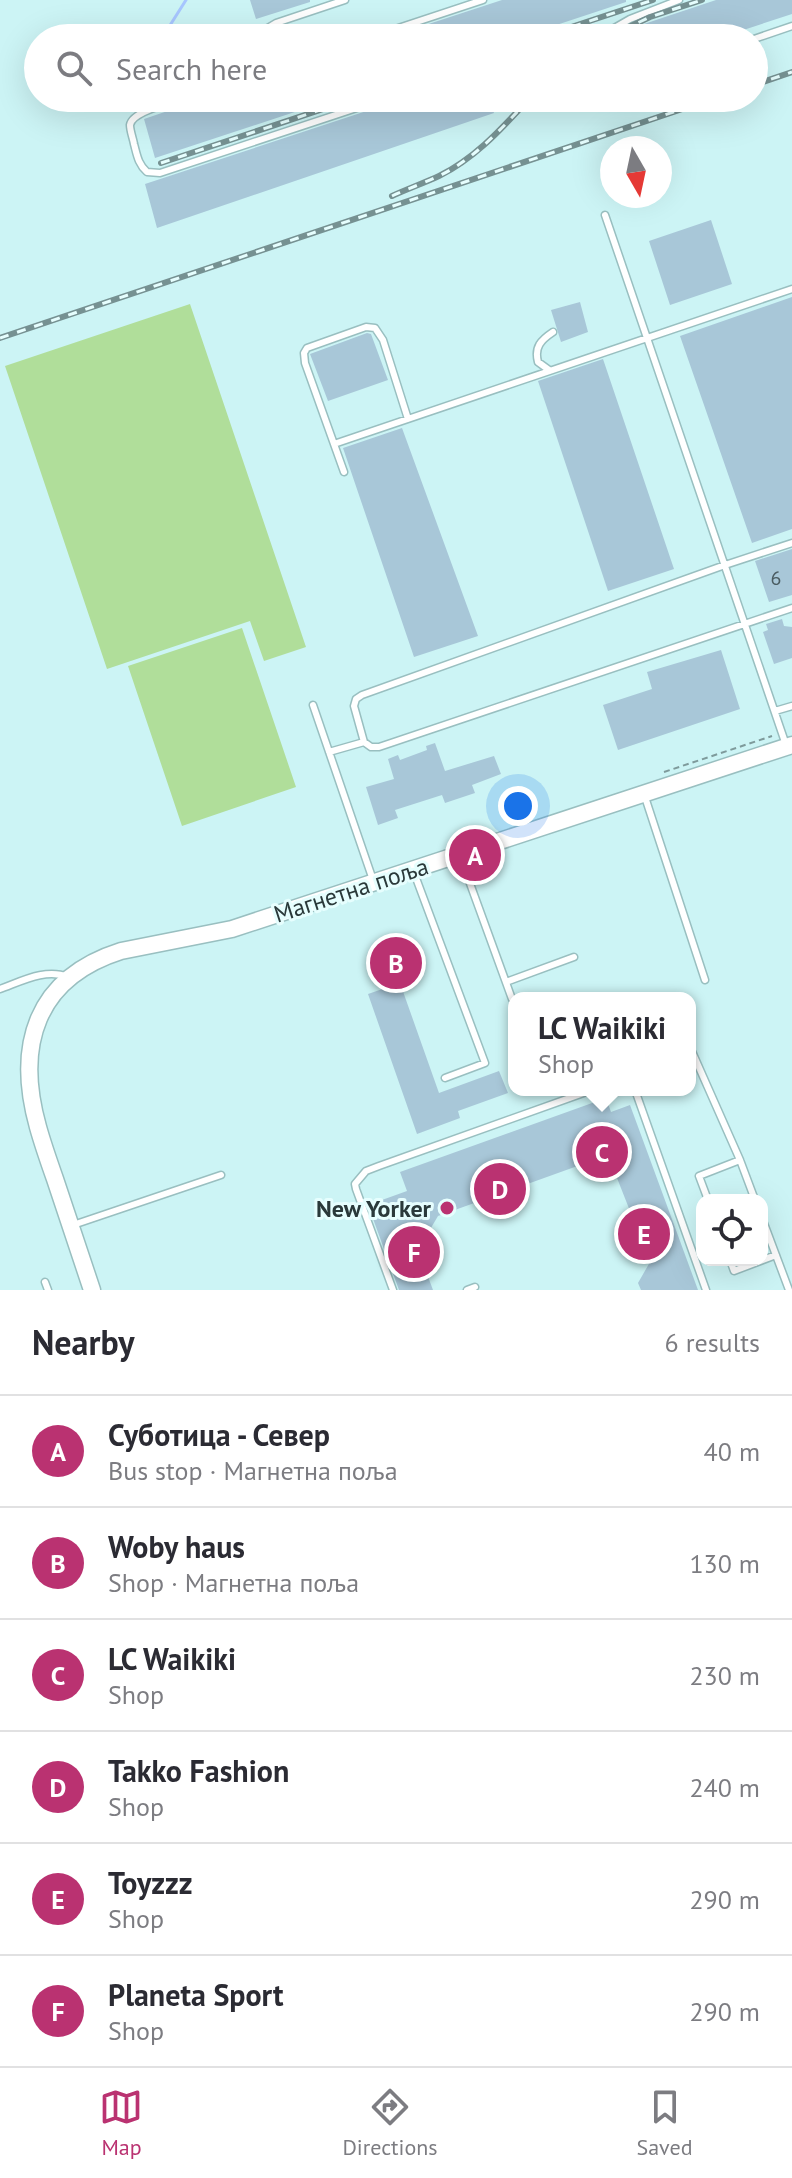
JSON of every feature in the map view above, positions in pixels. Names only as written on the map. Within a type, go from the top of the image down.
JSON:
[{"type":"street","name":"Магнетна поља","points":[[68,977],[121,951],[232,929],[789,746]]},
{"type":"street","points":[[68,977],[47,1002],[31,1040],[31,1095],[37,1125],[92,1290]]},
{"type":"lane","points":[[274,24],[345,0]]},
{"type":"lane","points":[[410,24],[483,0]]},
{"type":"lane","points":[[623,24],[679,0]]},
{"type":"lane","points":[[768,34],[792,26]]},
{"type":"lane","points":[[146,112],[135,116],[130,128],[139,164],[147,172],[160,173],[345,112]]},
{"type":"lane","points":[[605,215],[789,746]]},
{"type":"lane","points":[[334,444],[792,289]]},
{"type":"lane","points":[[344,472],[305,363],[304,353],[309,347],[366,327],[375,328],[383,340],[408,419]]},
{"type":"lane","points":[[549,370],[538,362],[536,353],[543,338],[553,332]]},
{"type":"lane","points":[[792,543],[359,696],[354,706],[364,742],[371,747],[379,747],[792,608]]},
{"type":"lane","points":[[313,705],[374,883]]},
{"type":"lane","points":[[775,711],[792,706]]},
{"type":"lane","points":[[329,752],[364,742]]},
{"type":"lane","points":[[644,794],[705,980]]},
{"type":"lane","points":[[459,855],[510,992]]},
{"type":"lane","points":[[412,870],[485,1063],[445,1078]]},
{"type":"lane","points":[[506,982],[574,957]]},
{"type":"lane","name":"Магнетна поља","points":[[0,989],[49,973],[68,977]]},
{"type":"lane","points":[[696,1061],[753,1194]]},
{"type":"lane","points":[[393,1290],[356,1189],[355,1184],[361,1176],[379,1166],[575,1096]]},
{"type":"lane","points":[[637,1096],[706,1290]]},
{"type":"lane","points":[[706,1194],[699,1176],[740,1160]]},
{"type":"lane","points":[[70,1226],[221,1175]]},
{"type":"lane","points":[[768,1234],[789,1290]]},
{"type":"lane","points":[[768,1258],[776,1255]]},
{"type":"lane","points":[[45,1282],[48,1290]]},
{"type":"lane","points":[[467,1290],[475,1287]]},
{"type":"green space","points":[[190,304],[306,647],[264,661],[250,621],[107,669],[5,366]]},
{"type":"green space","points":[[242,628],[296,787],[182,826],[128,666]]},
{"type":"building","points":[[250,0],[310,0],[310,2],[256,19]]},
{"type":"building","points":[[502,0],[626,0],[559,24],[429,24]]},
{"type":"building","points":[[716,0],[792,0],[792,14],[762,24],[644,24]]},
{"type":"building","points":[[165,112],[295,112],[155,158],[144,119]]},
{"type":"building","points":[[364,112],[494,113],[157,228],[145,184]]},
{"type":"building","points":[[711,220],[732,284],[670,305],[649,241]]},
{"type":"building","points":[[792,297],[792,529],[752,543],[680,336]]},
{"type":"building","points":[[580,302],[588,332],[561,342],[551,310]]},
{"type":"building","points":[[371,334],[388,380],[328,401],[310,354]]},
{"type":"building","points":[[603,359],[674,569],[608,591],[538,381]]},
{"type":"building","points":[[402,428],[478,636],[414,657],[343,448]]},
{"type":"building","points":[[792,549],[792,595],[769,602],[755,561]]},
{"type":"building","points":[[782,619],[784,626],[792,627],[792,658],[774,664],[763,632],[768,630],[766,624]]},
{"type":"building","points":[[721,650],[740,709],[618,750],[603,705],[652,689],[647,672]]},
{"type":"building","points":[[435,743],[445,771],[494,756],[501,774],[472,785],[475,793],[445,803],[442,795],[395,810],[398,818],[378,825],[366,787],[394,779],[388,759],[398,755],[400,760],[427,750],[426,746]]},
{"type":"building","points":[[400,983],[439,1093],[499,1071],[508,1093],[458,1111],[460,1118],[417,1134],[368,994]]},
{"type":"building","points":[[606,1098],[611,1112],[630,1105],[698,1290],[641,1290],[638,1283],[650,1262],[608,1155],[438,1216],[418,1250],[433,1290],[399,1290],[368,1205],[407,1191],[400,1172]]},
{"type":"waterway","points":[[171,24],[186,0]]},
{"type":"railway","points":[[580,24],[653,0]]},
{"type":"railway","points":[[635,24],[702,0]]},
{"type":"railway","points":[[768,80],[792,72]]},
{"type":"railway","points":[[161,163],[314,112]]},
{"type":"railway","points":[[392,196],[452,169],[488,141],[516,112]]},
{"type":"railway","points":[[0,338],[673,112]]},
{"type":"place","name":"Суботица - Север","points":[[475,855]]},
{"type":"place","name":"Woby haus","points":[[396,963]]},
{"type":"place","name":"LC Waikiki","points":[[602,1152]]},
{"type":"place","name":"Takko Fashion","points":[[500,1189]]},
{"type":"place","name":"New Yorker","points":[[447,1208]]},
{"type":"place","name":"Toyzzz","points":[[644,1234]]},
{"type":"place","name":"Planeta Sport","points":[[414,1252]]}]
